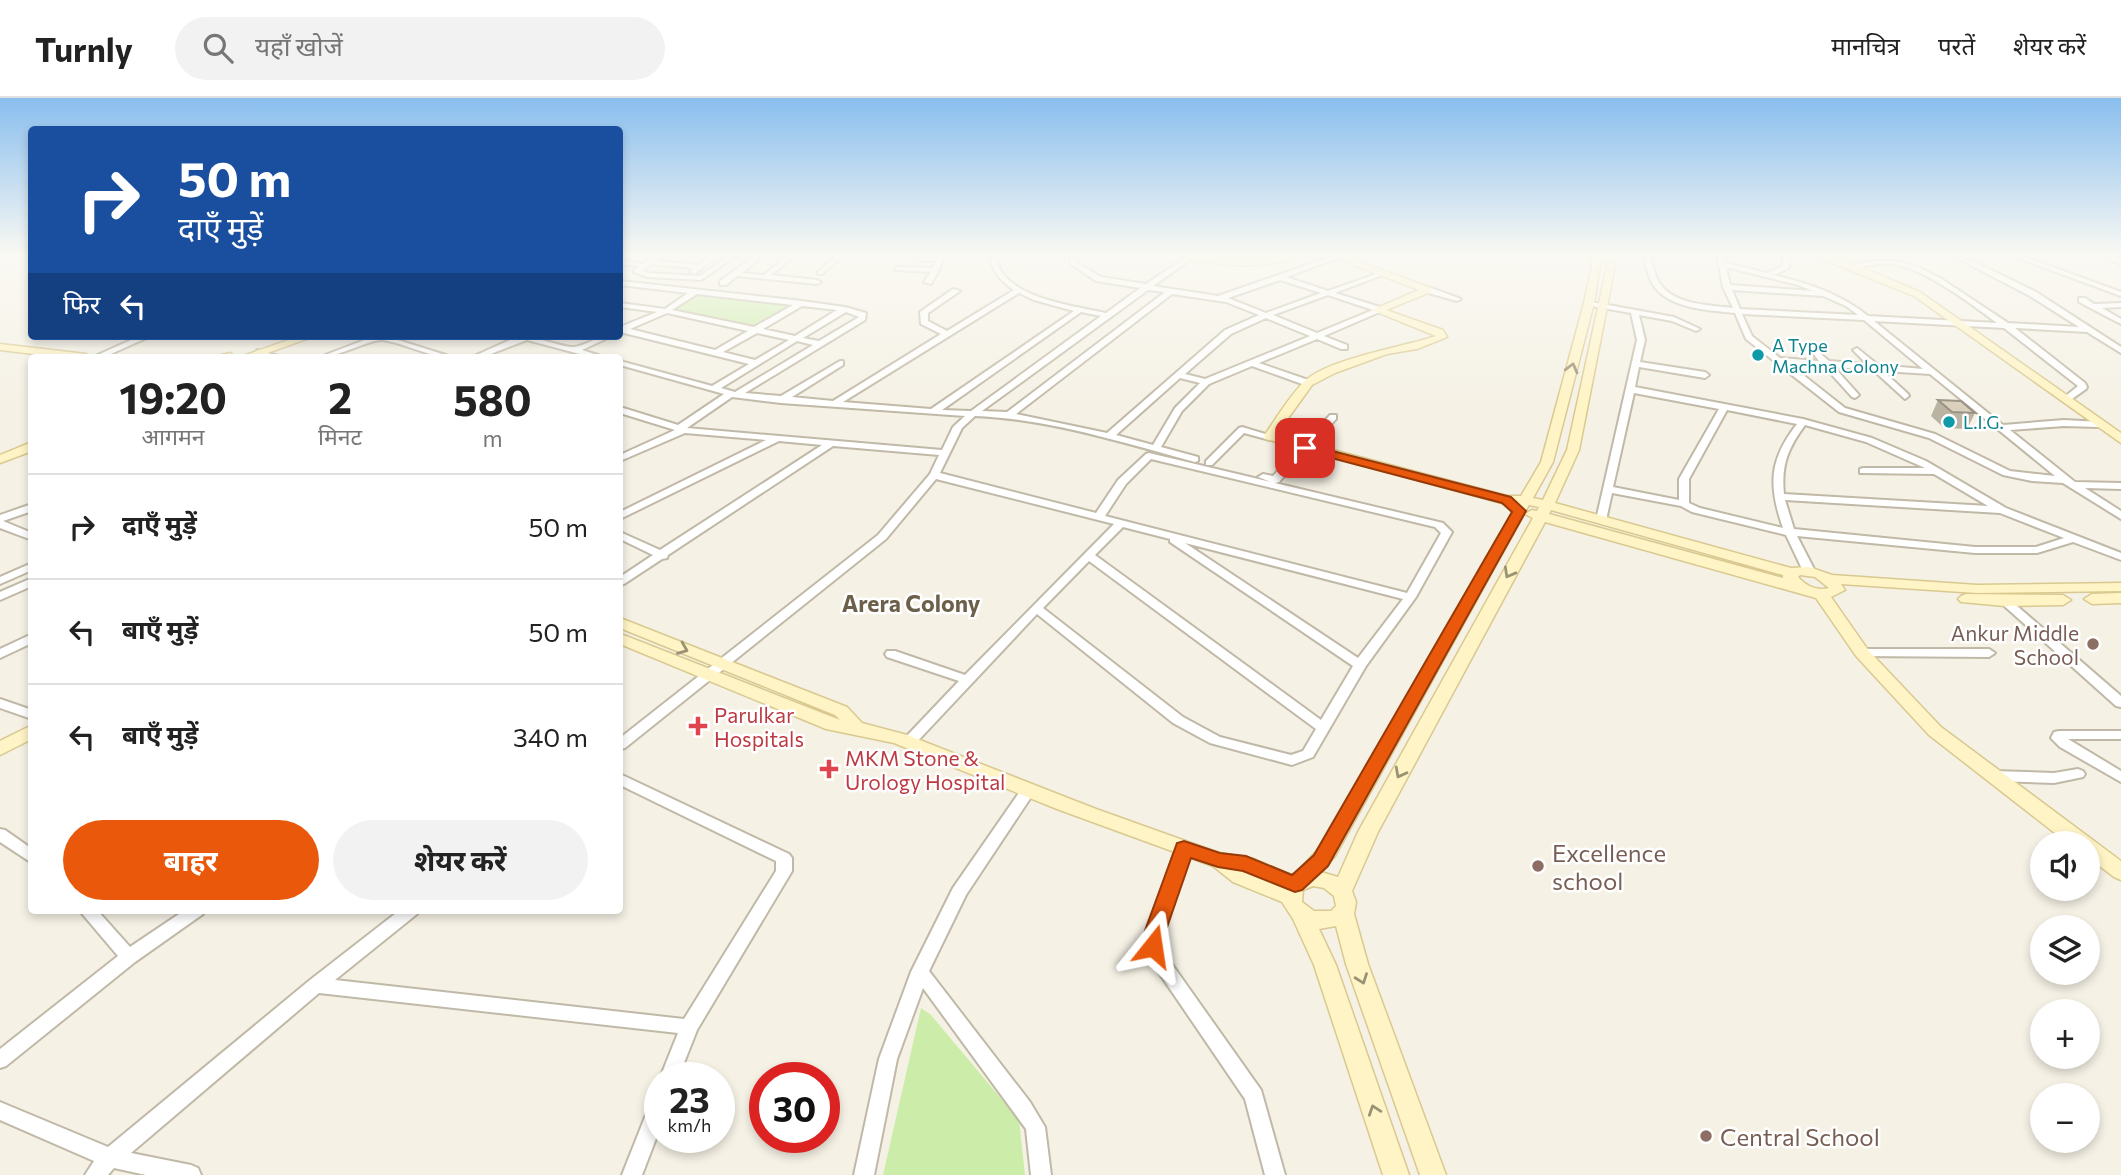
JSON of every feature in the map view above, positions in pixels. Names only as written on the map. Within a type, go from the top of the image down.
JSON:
[{"type":"main road","points":[[1377,310],[1389,305]]},
{"type":"main road","points":[[1297,894],[1328,851],[1547,462],[1596,305]]},
{"type":"main road","points":[[1297,894],[1311,920],[1330,921],[1343,903],[1368,832],[1544,511],[1573,450],[1596,305]]},
{"type":"main road","points":[[1934,305],[2121,439]]},
{"type":"main road","points":[[1377,310],[1439,332],[1442,337],[1413,347],[1385,351],[1331,371],[1308,383],[1270,437],[1830,587],[2005,601],[2121,598]]},
{"type":"main road","points":[[236,354],[279,340]]},
{"type":"main road","points":[[254,354],[298,340]]},
{"type":"main road","points":[[0,347],[60,354]]},
{"type":"main road","points":[[0,353],[28,356]]},
{"type":"main road","points":[[1560,415],[1579,418]]},
{"type":"main road","points":[[0,449],[28,438]]},
{"type":"main road","points":[[0,459],[28,448]]},
{"type":"main road","points":[[1547,462],[1565,467]]},
{"type":"main road","points":[[1556,486],[1593,522]]},
{"type":"main road","points":[[1532,531],[1593,522]]},
{"type":"main road","points":[[1796,580],[1809,570],[1830,587],[1862,653],[1935,731],[2066,831]]},
{"type":"main road","points":[[1830,587],[2073,590],[2121,587]]},
{"type":"main road","points":[[623,624],[841,711],[855,726]]},
{"type":"main road","points":[[623,640],[832,725],[855,726],[908,743],[1028,791],[1218,860],[1240,877],[1297,894],[1328,881],[1343,903],[1357,964],[1433,1175]]},
{"type":"main road","points":[[0,749],[28,733]]},
{"type":"main road","points":[[2100,856],[2121,873]]},
{"type":"main road","points":[[1297,894],[1325,965],[1396,1175]]},
{"type":"street","points":[[628,305],[821,344]]},
{"type":"street","points":[[623,329],[675,305]]},
{"type":"street","points":[[716,353],[798,305]]},
{"type":"street","points":[[623,457],[682,429],[733,394],[821,344],[863,315],[818,305]]},
{"type":"street","points":[[934,305],[924,312],[924,321],[947,334]]},
{"type":"street","points":[[835,403],[994,305]]},
{"type":"street","points":[[1068,305],[1106,315]]},
{"type":"street","points":[[933,412],[1120,305]]},
{"type":"street","points":[[1009,415],[1152,305]]},
{"type":"street","points":[[1240,305],[1344,347]]},
{"type":"street","points":[[1109,436],[1228,332],[1293,305]]},
{"type":"street","points":[[1363,305],[1377,310]]},
{"type":"street","points":[[1603,305],[1674,319],[1696,329]]},
{"type":"street","points":[[1700,305],[1737,311],[2086,330]]},
{"type":"street","points":[[1735,305],[1749,337],[1846,412],[1932,436],[2007,472],[2069,483],[2121,486]]},
{"type":"street","points":[[1851,305],[2069,483],[2121,516]]},
{"type":"street","points":[[1973,305],[2005,326],[2082,385],[2083,387],[2066,399]]},
{"type":"street","points":[[2050,305],[2121,351]]},
{"type":"street","points":[[2092,306],[2118,306]]},
{"type":"street","points":[[2092,306],[2121,322]]},
{"type":"street","points":[[713,388],[845,309]]},
{"type":"street","points":[[623,743],[882,537],[934,475],[958,427],[1081,309]]},
{"type":"street","points":[[1156,447],[1178,410],[1206,382],[1377,310]]},
{"type":"street","points":[[1593,522],[1608,489],[1641,340],[1634,311]]},
{"type":"street","points":[[623,330],[756,363]]},
{"type":"street","points":[[104,354],[137,340]]},
{"type":"street","points":[[332,354],[372,340]]},
{"type":"street","points":[[390,340],[438,354]]},
{"type":"street","points":[[483,354],[518,340]]},
{"type":"street","points":[[536,340],[589,354]]},
{"type":"street","points":[[574,350],[598,340]]},
{"type":"street","points":[[1857,350],[1905,396]]},
{"type":"street","points":[[260,352],[267,354]]},
{"type":"street","points":[[1816,352],[1855,396]]},
{"type":"street","points":[[1779,360],[1933,372]]},
{"type":"street","points":[[780,400],[840,363]]},
{"type":"street","points":[[1251,363],[1308,383]]},
{"type":"street","points":[[623,364],[733,394],[933,412],[1009,415],[1156,447],[1275,480],[1333,417]]},
{"type":"street","points":[[1636,364],[1705,375]]},
{"type":"street","points":[[1179,375],[1206,382]]},
{"type":"street","points":[[1629,389],[1802,422],[1869,440],[1938,471],[2002,510],[2121,557]]},
{"type":"street","points":[[1684,504],[1684,480],[1725,406]]},
{"type":"street","points":[[623,411],[682,429],[945,453]]},
{"type":"street","points":[[1802,422],[1782,453],[1779,498],[1787,532],[1809,570]]},
{"type":"street","points":[[2002,428],[2064,423],[2098,424]]},
{"type":"street","points":[[1209,463],[1242,430],[1270,437]]},
{"type":"street","points":[[623,515],[777,439]]},
{"type":"street","points":[[623,580],[831,443]]},
{"type":"street","points":[[1036,608],[1178,720],[1215,740],[1292,760],[1308,754],[1360,665],[1410,597],[1447,532],[1445,527],[1149,456],[1122,482],[1099,517]]},
{"type":"street","points":[[1863,471],[1938,471]]},
{"type":"street","points":[[934,475],[1410,597]]},
{"type":"street","points":[[1608,489],[1684,504],[1696,510],[1787,532],[1975,550],[2037,550],[2075,538]]},
{"type":"street","points":[[1779,498],[2002,510]]},
{"type":"street","points":[[0,522],[28,509]]},
{"type":"street","points":[[0,522],[28,535]]},
{"type":"street","points":[[908,743],[1121,523]]},
{"type":"street","points":[[1165,534],[1360,665]]},
{"type":"street","points":[[623,536],[663,556]]},
{"type":"street","points":[[1088,555],[1323,727]]},
{"type":"street","points":[[0,581],[28,568]]},
{"type":"street","points":[[0,596],[28,583]]},
{"type":"street","points":[[2005,601],[2121,702]]},
{"type":"street","points":[[0,654],[28,640]]},
{"type":"street","points":[[1862,653],[1989,653]]},
{"type":"street","points":[[891,654],[968,680]]},
{"type":"street","points":[[0,703],[28,714]]},
{"type":"street","points":[[2121,735],[2069,733],[2059,734],[2058,738],[2121,777]]},
{"type":"street","points":[[1994,776],[2054,778],[2078,774]]},
{"type":"street","points":[[623,780],[784,858],[784,872],[689,1027],[675,1062]]},
{"type":"street","points":[[864,1175],[888,1059],[920,972],[959,892],[1028,791]]},
{"type":"street","points":[[0,834],[28,854]]},
{"type":"street","points":[[1184,848],[1153,946],[1157,956],[1254,1096],[1275,1175]]},
{"type":"street","points":[[91,914],[129,957]]},
{"type":"street","points":[[0,1060],[129,957],[191,914]]},
{"type":"street","points":[[95,1175],[110,1158],[316,985],[406,914]]},
{"type":"street","points":[[920,972],[1035,1127],[1041,1175]]},
{"type":"street","points":[[316,985],[689,1027]]},
{"type":"street","points":[[0,1111],[110,1158],[191,1175]]},
{"type":"street","points":[[632,1175],[644,1144]]},
{"type":"green space","points":[[679,305],[792,305],[752,329],[673,309]]},
{"type":"green space","points":[[921,1008],[931,1015],[1019,1120],[1025,1175],[883,1175]]},
{"type":"building","points":[[1938,400],[1961,401],[1975,413],[1952,412]]},
{"type":"place","name":"A Type Machna Colony","points":[[1758,355]]},
{"type":"place","name":"L.I.G.","points":[[1949,422]]},
{"type":"place","name":"Ankur Middle School","points":[[2093,644]]},
{"type":"place","name":"Parulkar Hospitals","points":[[698,726]]},
{"type":"place","name":"MKM Stone & Urology Hospital","points":[[829,769]]},
{"type":"place","name":"Excellence school","points":[[1538,866]]},
{"type":"place","name":"Central School","points":[[1706,1136]]},
{"type":"district","name":"Arera Colony","points":[[911,603]]},
{"type":"route","points":[[1153,946],[1184,848],[1218,860],[1246,864],[1295,885],[1321,860],[1519,511],[1507,500],[1305,448]]}]
